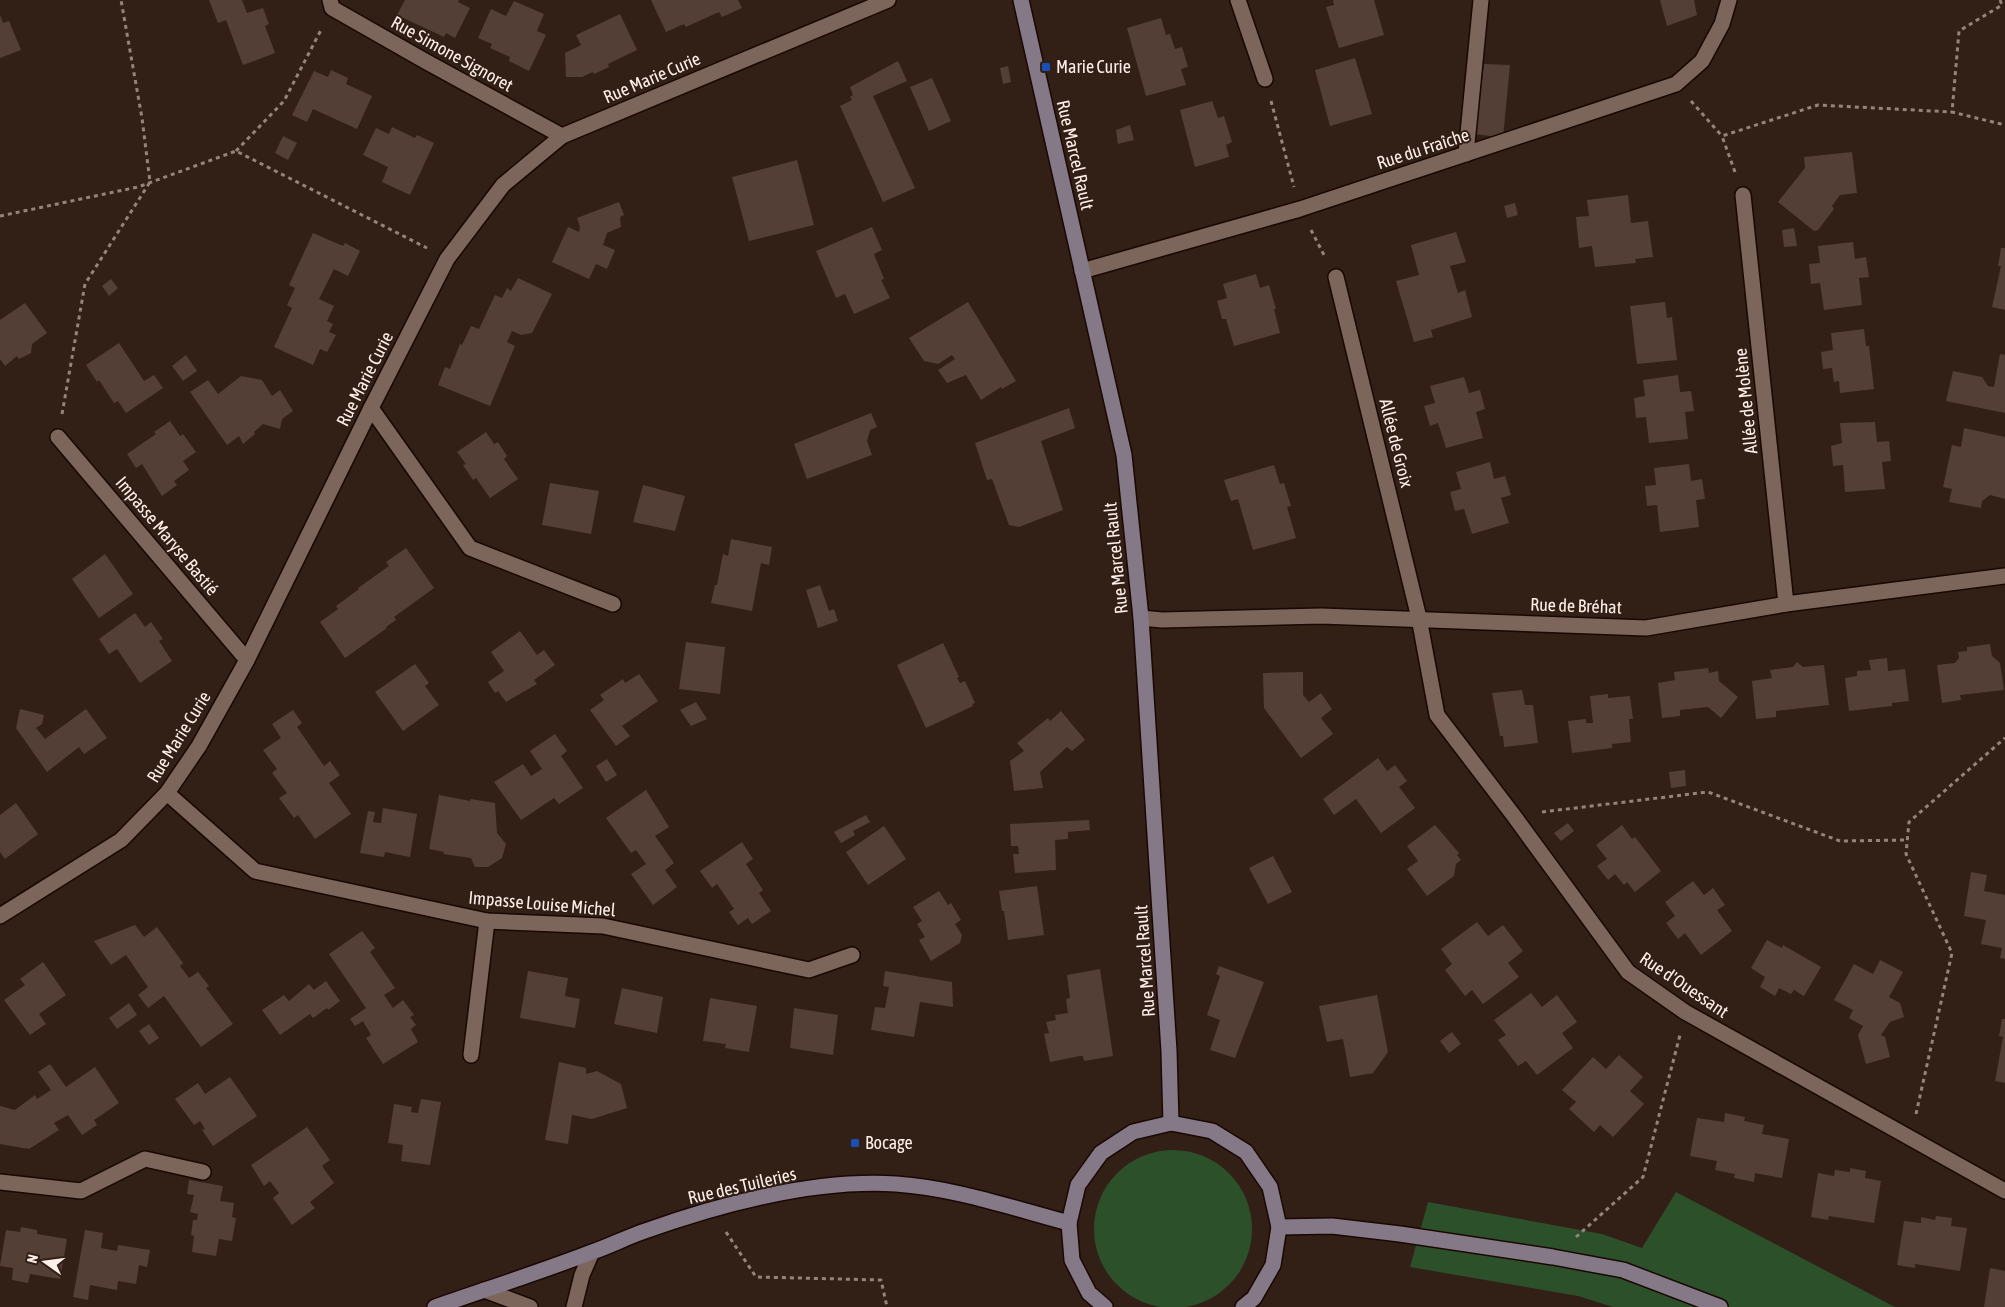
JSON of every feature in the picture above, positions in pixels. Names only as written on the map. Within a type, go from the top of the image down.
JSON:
[{"type":"street","name":"Rue Marie Curie","points":[[0,916],[121,840],[167,793],[199,746],[247,660],[447,258],[503,185],[562,136],[888,0]]},
{"type":"street","name":"Rue Marcel Rault","points":[[1021,0],[1124,455],[1141,618],[1169,1051],[1171,1123]]},
{"type":"street","points":[[1238,0],[1265,79]]},
{"type":"street","points":[[1466,154],[1482,0]]},
{"type":"street","name":"Rue du Fraîche","points":[[1082,271],[1300,209],[1676,84],[1702,61],[1722,24],[1729,0]]},
{"type":"street","name":"Rue Simone Signoret","points":[[331,4],[562,136]]},
{"type":"street","name":"Allée de Molène","points":[[1743,195],[1786,604]]},
{"type":"street","name":"Allée de Groix","points":[[1336,277],[1419,618]]},
{"type":"street","points":[[371,408],[470,548],[614,604]]},
{"type":"street","name":"Impasse Maryse Bastié","points":[[58,437],[247,660]]},
{"type":"street","name":"Rue de Bréhat","points":[[1141,618],[1162,620],[1321,616],[1419,618],[1646,628],[1786,604],[2005,576]]},
{"type":"street","name":"Rue d'Ouessant","points":[[1419,618],[1437,715],[1514,816],[1628,972],[1686,1012],[2005,1191]]},
{"type":"street","name":"Impasse Louise Michel","points":[[167,793],[254,872],[487,921],[603,926],[809,970],[852,955]]},
{"type":"street","points":[[471,1055],[487,921]]},
{"type":"street","points":[[1104,1307],[1089,1293],[1072,1260],[1069,1223],[1078,1185],[1101,1153],[1133,1132],[1171,1123],[1212,1130],[1246,1152],[1270,1186],[1279,1227],[1273,1265],[1254,1298],[1243,1307]]},
{"type":"street","points":[[0,1182],[81,1192],[145,1159],[203,1172]]},
{"type":"street","name":"Rue des Tuileries","points":[[435,1307],[592,1252],[644,1231],[711,1210],[789,1192],[851,1184],[895,1184],[940,1189],[1069,1223]]},
{"type":"street","points":[[1279,1227],[1332,1226],[1400,1234],[1553,1257],[1623,1270],[1720,1307]]},
{"type":"street","points":[[574,1307],[582,1275],[592,1252]]},
{"type":"street","points":[[484,1290],[530,1307]]},
{"type":"path","points":[[58,437],[85,284],[150,182],[142,118],[121,0]]},
{"type":"path","points":[[1952,112],[1959,31],[2002,5],[2000,0]]},
{"type":"path","points":[[0,216],[138,187],[236,150],[284,102],[331,4]]},
{"type":"path","points":[[1265,79],[1300,209],[1336,277]]},
{"type":"path","points":[[1676,84],[1722,136],[1743,195]]},
{"type":"path","points":[[1722,136],[1818,105],[1952,112],[2005,126]]},
{"type":"path","points":[[236,150],[447,258]]},
{"type":"path","points":[[1911,1139],[1952,953],[1906,854],[1909,822],[2005,738]]},
{"type":"path","points":[[1514,816],[1708,792],[1840,841],[1908,840]]},
{"type":"path","points":[[1553,1257],[1643,1177],[1686,1012]]},
{"type":"path","points":[[711,1210],[756,1277],[881,1280],[887,1307]]},
{"type":"green space","points":[[1181,1150],[1196,1153],[1210,1159],[1229,1173],[1239,1185],[1249,1206],[1252,1229],[1249,1252],[1239,1273],[1229,1285],[1217,1295],[1196,1305],[1181,1308],[1165,1308],[1150,1305],[1129,1295],[1107,1273],[1095,1244],[1094,1221],[1097,1206],[1107,1185],[1129,1163],[1158,1151]]},
{"type":"green space","points":[[1676,1192],[1895,1307],[1613,1307],[1578,1296],[1410,1267],[1428,1202],[1602,1234],[1642,1248]]},
{"type":"building","points":[[209,0],[242,0],[247,13],[263,8],[269,24],[265,26],[275,53],[243,65],[226,20],[218,23]]},
{"type":"building","points":[[405,0],[459,0],[458,2],[470,8],[455,38],[446,33],[444,37],[397,15]]},
{"type":"building","points":[[651,0],[738,0],[742,8],[722,17],[719,12],[686,27],[684,24],[666,32]]},
{"type":"building","points":[[1333,0],[1374,0],[1384,35],[1339,48],[1326,7],[1334,5]]},
{"type":"building","points":[[1660,0],[1694,0],[1697,15],[1667,26]]},
{"type":"building","points":[[514,1],[544,14],[537,31],[546,35],[529,71],[509,61],[510,57],[490,48],[492,44],[478,38],[491,9],[506,16]]},
{"type":"building","points":[[620,14],[637,50],[608,64],[609,67],[594,74],[593,72],[582,77],[566,77],[565,53],[581,45],[576,35]]},
{"type":"building","points":[[0,15],[3,23],[9,21],[21,50],[0,58]]},
{"type":"building","points":[[1161,18],[1166,35],[1170,34],[1175,49],[1182,47],[1188,67],[1181,69],[1186,85],[1146,96],[1127,28]]},
{"type":"building","points":[[1355,58],[1372,114],[1330,126],[1315,70]]},
{"type":"building","points":[[898,61],[907,81],[873,96],[915,188],[883,202],[840,106],[852,100],[850,97],[853,95],[850,87]]},
{"type":"building","points":[[1484,64],[1510,65],[1503,138],[1476,134]]},
{"type":"building","points":[[1008,66],[1011,82],[1003,84],[1000,68]]},
{"type":"building","points":[[331,70],[348,78],[346,84],[372,96],[357,129],[313,109],[307,122],[292,115],[314,71],[328,77]]},
{"type":"building","points":[[932,78],[951,121],[929,131],[910,87]]},
{"type":"building","points":[[1212,101],[1218,118],[1224,116],[1232,142],[1226,145],[1229,157],[1195,167],[1180,110]]},
{"type":"building","points":[[1130,125],[1134,140],[1118,144],[1116,130]]},
{"type":"building","points":[[392,127],[415,138],[417,135],[434,143],[410,195],[382,182],[388,167],[363,155],[376,128],[389,134]]},
{"type":"building","points":[[283,136],[297,143],[288,160],[275,153]]},
{"type":"building","points":[[1852,152],[1857,193],[1840,195],[1832,206],[1834,209],[1818,230],[1814,231],[1778,202],[1805,168],[1804,157]]},
{"type":"building","points":[[797,160],[814,225],[749,241],[732,177]]},
{"type":"building","points":[[1628,195],[1631,223],[1648,221],[1653,257],[1635,259],[1636,263],[1595,267],[1592,246],[1579,248],[1576,217],[1589,216],[1587,200]]},
{"type":"building","points":[[619,202],[624,215],[620,217],[621,227],[607,233],[603,245],[615,250],[607,269],[596,264],[589,279],[552,262],[568,227],[579,232],[580,227],[577,218]]},
{"type":"building","points":[[1515,203],[1518,215],[1507,218],[1504,206]]},
{"type":"building","points":[[872,227],[882,250],[874,254],[884,279],[881,280],[890,298],[854,314],[845,294],[836,298],[816,251]]},
{"type":"building","points":[[1794,228],[1797,246],[1784,247],[1782,230]]},
{"type":"building","points":[[1456,232],[1466,262],[1450,266],[1458,293],[1465,290],[1472,317],[1431,330],[1433,337],[1414,342],[1396,281],[1419,275],[1411,245]]},
{"type":"building","points":[[313,233],[343,246],[345,243],[360,251],[348,276],[334,269],[319,299],[334,306],[327,321],[333,324],[329,332],[336,335],[327,352],[320,349],[313,365],[274,347],[292,308],[287,305],[295,288],[289,285]]},
{"type":"building","points":[[1853,242],[1855,259],[1866,257],[1869,277],[1859,278],[1862,305],[1824,310],[1820,283],[1811,284],[1809,264],[1820,263],[1818,246]]},
{"type":"building","points":[[2001,248],[2005,248],[2005,310],[1992,307],[2001,266],[1998,266]]},
{"type":"building","points":[[1256,274],[1260,288],[1269,285],[1280,333],[1234,346],[1226,319],[1222,319],[1217,301],[1227,298],[1223,284]]},
{"type":"building","points":[[518,278],[552,294],[532,333],[521,335],[512,331],[507,342],[515,346],[490,406],[438,385],[445,367],[450,369],[460,344],[462,345],[471,326],[479,329],[495,295],[502,298],[507,288],[511,291]]},
{"type":"building","points":[[111,279],[118,288],[109,296],[102,286]]},
{"type":"building","points":[[968,302],[1016,381],[1002,389],[1001,387],[981,400],[966,375],[947,383],[938,370],[955,359],[952,355],[938,364],[924,361],[909,338]]},
{"type":"building","points":[[1665,302],[1667,318],[1672,317],[1677,360],[1637,364],[1630,306]]},
{"type":"building","points":[[25,303],[47,333],[32,344],[31,353],[19,359],[17,356],[5,366],[0,359],[0,320]]},
{"type":"building","points":[[1864,329],[1866,346],[1869,346],[1874,389],[1840,393],[1839,381],[1834,382],[1832,368],[1823,369],[1821,352],[1833,350],[1831,333]]},
{"type":"building","points":[[119,343],[144,381],[154,375],[163,388],[126,413],[118,401],[114,403],[99,380],[97,382],[86,365]]},
{"type":"building","points":[[2000,354],[2005,355],[2005,413],[1946,401],[1953,371],[1982,377],[1988,386],[1994,387]]},
{"type":"building","points":[[186,355],[197,371],[183,381],[172,366]]},
{"type":"building","points":[[1678,375],[1680,392],[1691,391],[1694,411],[1685,412],[1688,439],[1649,443],[1646,417],[1636,418],[1634,398],[1645,396],[1643,380]]},
{"type":"building","points":[[241,376],[262,380],[272,396],[280,390],[293,411],[282,419],[280,429],[263,424],[243,444],[239,436],[227,445],[190,392],[208,380],[218,394]]},
{"type":"building","points":[[1464,377],[1469,393],[1480,390],[1485,409],[1476,412],[1483,438],[1446,448],[1438,423],[1430,426],[1424,406],[1435,403],[1430,386]]},
{"type":"building","points":[[1069,408],[1075,428],[1041,441],[1063,510],[1019,527],[1009,525],[992,479],[987,480],[975,443]]},
{"type":"building","points":[[871,413],[877,427],[870,430],[867,441],[872,455],[807,479],[794,444]]},
{"type":"building","points":[[170,421],[180,436],[183,434],[196,452],[183,461],[189,470],[174,481],[177,485],[162,496],[142,464],[136,468],[127,454],[156,434],[154,432]]},
{"type":"building","points":[[1875,422],[1877,442],[1889,441],[1891,461],[1882,462],[1885,489],[1845,492],[1843,465],[1833,466],[1831,446],[1842,443],[1840,423]]},
{"type":"building","points":[[1964,428],[2005,437],[2005,499],[1990,495],[1982,501],[1981,508],[1949,502],[1952,489],[1943,487],[1952,445],[1961,447]]},
{"type":"building","points":[[486,432],[494,444],[498,442],[507,456],[504,459],[518,479],[490,498],[476,478],[473,480],[463,465],[466,464],[457,452]]},
{"type":"building","points":[[1490,462],[1494,479],[1505,476],[1511,495],[1501,498],[1509,523],[1472,534],[1464,509],[1455,511],[1450,492],[1461,489],[1456,472]]},
{"type":"building","points":[[1689,464],[1691,481],[1702,479],[1705,499],[1696,500],[1699,527],[1660,532],[1657,505],[1647,506],[1645,486],[1656,485],[1654,468]]},
{"type":"building","points":[[1274,465],[1280,484],[1284,483],[1291,506],[1287,507],[1296,538],[1253,550],[1238,499],[1231,501],[1224,480]]},
{"type":"building","points":[[550,483],[599,491],[591,534],[542,525]]},
{"type":"building","points":[[643,485],[685,496],[675,531],[633,522]]},
{"type":"building","points":[[731,539],[772,547],[769,565],[761,563],[752,611],[711,603],[715,585],[717,585],[723,554],[728,556]]},
{"type":"building","points":[[406,548],[434,588],[394,617],[396,620],[387,628],[345,658],[320,622],[338,609],[336,606],[358,588],[389,566],[386,562]]},
{"type":"building","points":[[105,554],[133,594],[99,618],[72,579]]},
{"type":"building","points":[[820,585],[829,611],[834,609],[838,621],[818,628],[806,590]]},
{"type":"building","points":[[135,613],[145,627],[151,622],[163,639],[159,641],[172,661],[140,683],[117,649],[109,654],[99,639]]},
{"type":"building","points":[[520,631],[537,655],[544,650],[555,665],[534,680],[537,684],[506,702],[498,691],[495,693],[488,682],[504,671],[491,652]]},
{"type":"building","points":[[686,642],[725,647],[720,694],[679,689]]},
{"type":"building","points":[[943,643],[959,677],[957,678],[960,683],[965,681],[975,703],[972,704],[973,706],[926,728],[897,665]]},
{"type":"building","points":[[1990,644],[1992,656],[2000,663],[2004,690],[1960,695],[1961,700],[1942,703],[1937,665],[1955,663],[1959,658],[1958,652],[1967,651],[1967,647]]},
{"type":"building","points":[[1887,658],[1888,671],[1905,669],[1909,701],[1892,703],[1892,706],[1849,711],[1845,678],[1857,676],[1857,671],[1871,670],[1869,660]]},
{"type":"building","points":[[1797,662],[1803,667],[1824,665],[1829,705],[1776,711],[1776,717],[1756,719],[1752,681],[1772,678],[1770,670],[1793,667]]},
{"type":"building","points":[[415,664],[429,683],[425,686],[439,705],[403,731],[375,692]]},
{"type":"building","points":[[1708,668],[1709,673],[1718,671],[1719,681],[1738,697],[1721,718],[1708,707],[1680,710],[1680,716],[1662,718],[1658,683],[1675,680],[1674,672]]},
{"type":"building","points":[[1303,672],[1303,695],[1309,702],[1321,693],[1332,709],[1321,718],[1333,734],[1301,758],[1264,708],[1263,673]]},
{"type":"building","points":[[639,674],[658,701],[622,726],[630,736],[616,746],[590,710],[604,700],[600,695],[623,679],[625,683]]},
{"type":"building","points":[[1522,690],[1525,705],[1533,705],[1538,743],[1504,747],[1503,736],[1500,736],[1492,693]]},
{"type":"building","points":[[1608,694],[1608,698],[1630,696],[1633,719],[1629,719],[1631,742],[1612,744],[1612,748],[1572,753],[1568,721],[1586,719],[1586,723],[1593,723],[1590,696]]},
{"type":"building","points":[[696,702],[707,719],[691,726],[680,710]]},
{"type":"building","points":[[20,709],[44,715],[42,724],[36,728],[45,739],[86,709],[107,738],[84,754],[79,747],[47,772],[16,728]]},
{"type":"building","points":[[293,710],[302,723],[297,727],[324,766],[330,761],[340,775],[329,783],[351,814],[315,839],[298,815],[294,818],[279,798],[287,793],[272,773],[277,769],[263,750],[281,738],[272,724]]},
{"type":"building","points":[[1061,711],[1085,740],[1072,751],[1067,747],[1040,772],[1043,788],[1014,791],[1010,761],[1024,751],[1017,743],[1048,718],[1050,721]]},
{"type":"building","points":[[555,734],[567,751],[561,756],[583,788],[559,804],[554,798],[521,820],[494,782],[523,764],[531,776],[542,769],[530,751]]},
{"type":"building","points":[[1378,758],[1387,771],[1395,765],[1407,781],[1399,787],[1415,808],[1381,833],[1356,799],[1334,815],[1323,799]]},
{"type":"building","points":[[607,759],[617,775],[606,782],[596,766]]},
{"type":"building","points":[[1685,770],[1686,786],[1671,788],[1669,772]]},
{"type":"building","points":[[646,790],[669,827],[655,836],[674,863],[665,870],[677,887],[653,905],[631,874],[646,864],[636,850],[631,853],[606,818]]},
{"type":"building","points":[[439,795],[470,801],[471,799],[495,803],[497,833],[506,844],[502,858],[488,867],[475,867],[471,858],[443,854],[444,852],[429,849]]},
{"type":"building","points":[[16,803],[38,834],[5,859],[0,852],[0,815]]},
{"type":"building","points":[[383,808],[417,814],[410,857],[385,852],[384,857],[360,853],[368,811],[375,812],[373,822],[381,823]]},
{"type":"building","points":[[866,815],[870,822],[853,831],[855,835],[841,843],[834,832]]},
{"type":"building","points":[[1089,820],[1090,830],[1068,832],[1068,839],[1055,840],[1056,870],[1015,873],[1013,854],[1019,854],[1018,846],[1011,846],[1010,824]]},
{"type":"building","points":[[1568,823],[1574,831],[1561,841],[1554,833]]},
{"type":"building","points":[[1435,825],[1459,853],[1457,855],[1461,860],[1456,864],[1454,876],[1427,896],[1407,869],[1418,861],[1407,846]]},
{"type":"building","points":[[1622,825],[1632,839],[1635,837],[1661,871],[1635,892],[1627,882],[1624,885],[1615,874],[1608,880],[1597,866],[1607,859],[1596,845]]},
{"type":"building","points":[[884,826],[906,859],[868,885],[846,852]]},
{"type":"building","points":[[742,842],[753,859],[746,864],[763,890],[759,893],[771,911],[752,924],[748,918],[738,925],[729,912],[734,909],[717,884],[712,888],[700,871]]},
{"type":"building","points":[[1273,856],[1292,892],[1268,904],[1249,868]]},
{"type":"building","points":[[1971,872],[1987,875],[1984,891],[2005,895],[2005,959],[2000,958],[2002,948],[1981,944],[1986,920],[1964,916]]},
{"type":"building","points":[[1693,881],[1704,895],[1713,888],[1725,905],[1717,910],[1732,931],[1701,955],[1685,933],[1678,939],[1666,923],[1675,916],[1665,902]]},
{"type":"building","points":[[1037,886],[1044,935],[1008,940],[999,891]]},
{"type":"building","points":[[939,891],[948,905],[951,903],[961,920],[955,924],[962,935],[960,943],[931,961],[919,940],[925,937],[917,924],[922,921],[913,907]]},
{"type":"building","points":[[1477,922],[1488,936],[1503,925],[1523,951],[1508,963],[1519,977],[1483,1004],[1472,990],[1465,996],[1445,970],[1452,964],[1441,949]]},
{"type":"building","points":[[135,925],[144,937],[157,927],[183,963],[180,966],[189,978],[198,972],[209,986],[206,988],[233,1024],[201,1047],[164,996],[148,1008],[138,995],[148,987],[126,955],[111,965],[94,941]]},
{"type":"building","points":[[362,931],[375,948],[370,952],[395,988],[384,995],[393,1008],[403,1000],[414,1015],[410,1017],[416,1025],[411,1029],[418,1042],[383,1064],[366,1038],[371,1035],[363,1021],[355,1026],[350,1019],[366,1008],[329,954]]},
{"type":"building","points":[[1767,940],[1782,948],[1783,945],[1821,967],[1804,996],[1794,990],[1791,994],[1779,988],[1775,996],[1760,987],[1765,977],[1751,968]]},
{"type":"building","points":[[1880,960],[1903,972],[1889,997],[1900,1003],[1904,1017],[1890,1022],[1881,1035],[1885,1037],[1890,1057],[1866,1064],[1858,1035],[1863,1026],[1849,1018],[1853,1010],[1834,1000],[1854,964],[1873,974]]},
{"type":"building","points":[[43,962],[66,995],[39,1014],[46,1024],[30,1035],[4,1000],[25,985],[20,979]]},
{"type":"building","points":[[1219,966],[1264,982],[1235,1058],[1210,1050],[1220,1020],[1207,1015],[1220,976],[1216,974]]},
{"type":"building","points":[[1100,969],[1113,1056],[1084,1061],[1083,1056],[1080,1056],[1050,1062],[1044,1034],[1049,1033],[1046,1022],[1056,1020],[1055,1015],[1068,1013],[1066,999],[1070,998],[1067,975]]},
{"type":"building","points":[[528,971],[568,978],[565,996],[580,999],[575,1028],[520,1018]]},
{"type":"building","points":[[885,971],[952,982],[953,1007],[920,1002],[914,1037],[871,1030],[875,1007],[885,1008],[889,987],[883,986]]},
{"type":"building","points":[[326,981],[340,1001],[313,1018],[310,1014],[280,1035],[262,1010],[284,995],[289,1001],[309,984],[314,990]]},
{"type":"building","points":[[622,988],[663,997],[657,1033],[614,1024]]},
{"type":"building","points":[[1531,993],[1542,1007],[1557,995],[1577,1022],[1562,1033],[1573,1048],[1537,1075],[1526,1061],[1518,1066],[1498,1040],[1506,1035],[1494,1020]]},
{"type":"building","points":[[1377,995],[1388,1052],[1373,1073],[1350,1077],[1343,1039],[1327,1042],[1319,1006]]},
{"type":"building","points":[[710,998],[757,1006],[749,1052],[725,1048],[726,1044],[703,1041]]},
{"type":"building","points":[[129,1003],[137,1015],[117,1029],[109,1018]]},
{"type":"building","points":[[794,1008],[838,1015],[833,1055],[790,1048]]},
{"type":"building","points":[[2002,1019],[2005,1019],[2005,1083],[1995,1081],[2003,1037],[1999,1036]]},
{"type":"building","points":[[149,1024],[159,1038],[149,1045],[139,1031]]},
{"type":"building","points":[[1452,1032],[1461,1044],[1449,1053],[1440,1041]]},
{"type":"building","points":[[1619,1055],[1643,1077],[1630,1091],[1644,1104],[1613,1137],[1600,1125],[1594,1132],[1569,1109],[1576,1102],[1562,1090],[1593,1057],[1606,1069]]},
{"type":"building","points":[[559,1062],[586,1068],[586,1074],[597,1071],[621,1084],[627,1108],[592,1119],[572,1115],[568,1144],[545,1140]]},
{"type":"building","points":[[50,1064],[66,1087],[95,1067],[119,1103],[94,1120],[97,1125],[82,1135],[68,1115],[54,1123],[59,1130],[29,1149],[0,1144],[0,1106],[15,1110],[35,1095],[37,1099],[51,1090],[38,1072]]},
{"type":"building","points":[[230,1077],[257,1116],[213,1146],[202,1130],[205,1129],[200,1121],[194,1125],[175,1099],[198,1083],[205,1094]]},
{"type":"building","points":[[421,1099],[441,1102],[430,1165],[401,1161],[403,1145],[388,1143],[394,1104],[412,1107],[411,1112],[418,1113]]},
{"type":"building","points":[[1725,1113],[1745,1117],[1744,1121],[1764,1125],[1762,1134],[1789,1139],[1782,1178],[1755,1173],[1754,1182],[1734,1178],[1735,1174],[1715,1170],[1717,1161],[1690,1156],[1697,1118],[1724,1122]]},
{"type":"building","points":[[307,1127],[330,1160],[322,1166],[334,1183],[310,1202],[315,1208],[292,1225],[273,1198],[279,1193],[270,1181],[264,1186],[251,1165]]},
{"type":"building","points":[[1850,1168],[1866,1171],[1865,1178],[1881,1181],[1874,1223],[1829,1216],[1828,1220],[1811,1217],[1818,1173],[1834,1176],[1835,1170],[1850,1172]]},
{"type":"building","points":[[189,1180],[223,1186],[220,1201],[234,1203],[232,1217],[236,1218],[232,1241],[219,1239],[216,1256],[192,1252],[194,1236],[191,1235],[193,1220],[197,1220],[198,1214],[190,1212],[194,1195],[187,1194]]},
{"type":"building","points":[[1936,1216],[1952,1218],[1951,1226],[1967,1228],[1960,1271],[1915,1264],[1915,1268],[1897,1265],[1904,1221],[1921,1223],[1921,1217],[1935,1220]]},
{"type":"building","points":[[21,1227],[37,1230],[37,1234],[67,1239],[60,1279],[30,1274],[28,1283],[12,1280],[13,1268],[0,1266],[6,1230],[20,1232]]},
{"type":"building","points":[[85,1230],[103,1233],[101,1248],[117,1251],[118,1245],[150,1250],[147,1267],[139,1265],[136,1284],[118,1281],[117,1290],[90,1285],[88,1300],[73,1297]]},
{"type":"building","points":[[1990,1268],[2005,1271],[2005,1307],[1984,1307]]},
{"type":"place","name":"Marie Curie","points":[[1046,67]]},
{"type":"place","name":"Bocage","points":[[855,1143]]}]
